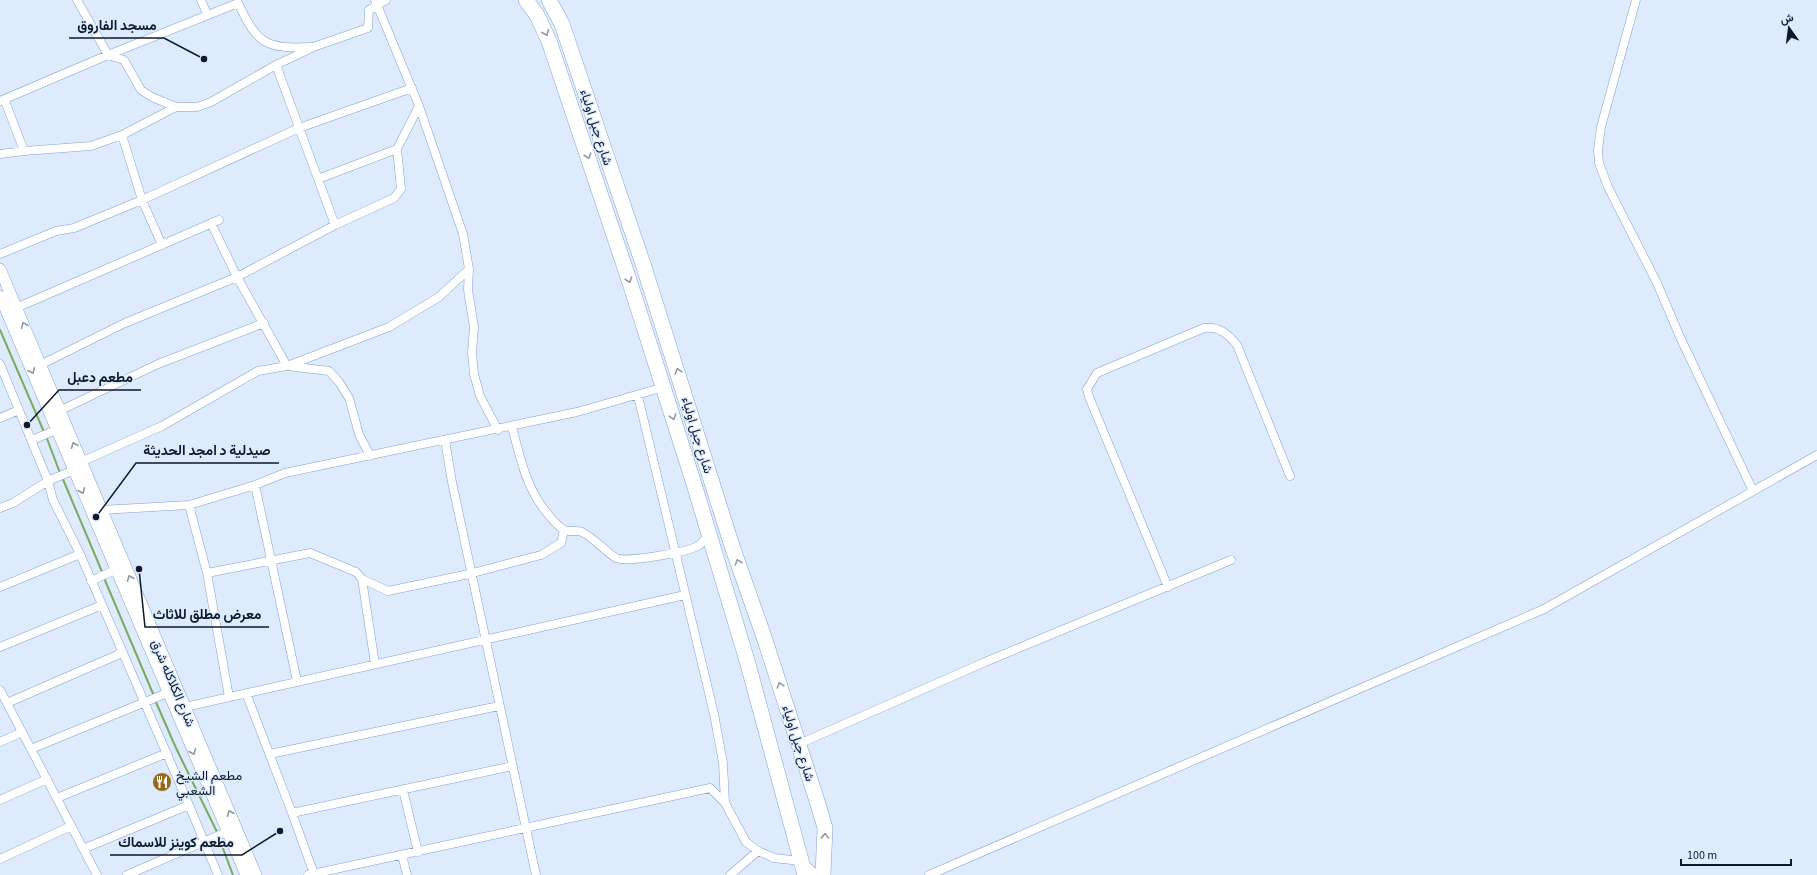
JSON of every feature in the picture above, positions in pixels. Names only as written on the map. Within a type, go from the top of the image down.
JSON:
[{"type":"highway","name":"شارع جبل اولياء","points":[[526,0],[540,21],[551,48],[664,387],[748,664],[803,868]]},
{"type":"highway","name":"شارع جبل اولياء","points":[[548,0],[562,24],[644,267],[732,546],[799,744],[825,828],[823,875]]},
{"type":"street","points":[[79,0],[108,55],[124,60],[142,90],[152,97],[176,107],[197,107],[211,102],[316,46],[368,28],[369,10],[376,2],[386,0]]},
{"type":"street","points":[[201,0],[207,14]]},
{"type":"street","points":[[24,151],[2,101],[207,14],[246,0]]},
{"type":"street","points":[[1636,0],[1601,127],[1598,150],[1599,163],[1608,187],[1657,282],[1680,337],[1753,491]]},
{"type":"street","points":[[376,2],[419,106],[463,234],[469,269],[468,290],[474,327],[472,353],[474,374],[480,396],[498,430]]},
{"type":"street","points":[[238,4],[253,32],[264,42],[287,48],[316,46]]},
{"type":"street","points":[[276,66],[335,225]]},
{"type":"street","points":[[0,254],[56,231],[74,228],[142,200],[299,128],[412,88]]},
{"type":"street","points":[[40,365],[125,323],[237,277],[335,225],[399,194],[401,189],[397,149],[419,106]]},
{"type":"street","points":[[0,154],[91,146],[122,135],[176,107]]},
{"type":"street","points":[[122,135],[142,200],[162,245]]},
{"type":"street","points":[[318,179],[397,149]]},
{"type":"street","points":[[16,308],[215,222],[237,277],[287,366]]},
{"type":"street","name":"شارع الكلاكله شرق","points":[[0,269],[59,411],[77,466],[115,570],[167,693],[232,830],[256,875]]},
{"type":"street","points":[[0,508],[13,503],[48,481],[77,466],[162,426],[258,371],[287,366],[389,327],[439,297],[469,269]]},
{"type":"street","name":"شارع الكلاكله شرق","points":[[0,296],[56,430],[101,510],[185,707],[232,830],[246,875]]},
{"type":"street","points":[[59,411],[158,364],[264,323]]},
{"type":"street","points":[[1168,586],[1089,397],[1087,389],[1097,372],[1204,328],[1216,328],[1225,332],[1237,345],[1290,476]]},
{"type":"street","points":[[0,364],[48,481],[53,500],[80,554],[167,753],[218,875]]},
{"type":"street","points":[[287,366],[329,371],[340,382],[349,398],[359,434],[370,456]]},
{"type":"street","points":[[101,510],[189,505],[255,485],[285,473],[512,427],[638,396],[664,387]]},
{"type":"street","points":[[638,396],[674,552],[714,714],[723,764],[725,803]]},
{"type":"street","points":[[0,418],[19,410]]},
{"type":"street","points":[[512,427],[531,491],[547,512],[564,530],[581,532],[601,544],[616,558],[662,556],[692,549],[700,545],[708,534]]},
{"type":"street","points":[[32,440],[56,430]]},
{"type":"street","points":[[445,440],[452,482],[536,875]]},
{"type":"street","points":[[929,875],[1522,620],[1567,597],[1817,455]]},
{"type":"street","points":[[255,485],[297,681]]},
{"type":"street","points":[[189,505],[207,573],[229,697]]},
{"type":"street","points":[[207,573],[303,554],[316,554],[356,572],[362,579],[388,591],[472,573],[540,555],[561,543],[564,530]]},
{"type":"street","points":[[0,587],[80,554]]},
{"type":"street","points":[[799,744],[985,662],[1230,560]]},
{"type":"street","points":[[91,581],[115,570]]},
{"type":"street","points":[[362,579],[375,664]]},
{"type":"street","points":[[185,707],[685,595]]},
{"type":"street","points":[[0,647],[102,605]]},
{"type":"street","points":[[7,703],[122,653]]},
{"type":"street","points":[[0,690],[97,875]]},
{"type":"street","points":[[31,749],[167,693]]},
{"type":"street","points":[[246,693],[292,813],[311,874],[347,871],[402,855],[710,788],[725,803],[746,842],[758,852],[803,868],[817,875]]},
{"type":"street","points":[[270,754],[499,706]]},
{"type":"street","points":[[0,742],[22,732]]},
{"type":"street","points":[[57,798],[167,753]]},
{"type":"street","points":[[292,813],[513,766]]},
{"type":"street","points":[[0,800],[47,779]]},
{"type":"street","points":[[403,790],[418,852]]},
{"type":"street","points":[[83,849],[189,805]]},
{"type":"street","points":[[0,859],[71,826]]},
{"type":"street","points":[[127,875],[146,871],[232,830]]},
{"type":"street","points":[[730,875],[758,852]]},
{"type":"street","points":[[402,855],[407,875]]},
{"type":"waterway","points":[[0,330],[44,432]]},
{"type":"waterway","points":[[46,436],[60,473]]},
{"type":"waterway","points":[[62,477],[103,574]]},
{"type":"waterway","points":[[104,578],[154,696]]},
{"type":"waterway","points":[[155,700],[176,748],[218,834]]},
{"type":"waterway","points":[[219,838],[233,875]]},
{"type":"place","name":"مسجد الفاروق","points":[[204,59]]},
{"type":"place","name":"مطعم دعبل","points":[[27,425]]},
{"type":"place","name":"صيدلية د امجد الحديثة","points":[[96,517]]},
{"type":"place","name":"معرض مطلق للاثاث","points":[[139,569]]},
{"type":"place","name":"مطعم الشيخ الشعبي","points":[[162,782]]},
{"type":"place","name":"مطعم كوينز للاسماك","points":[[280,831]]}]
